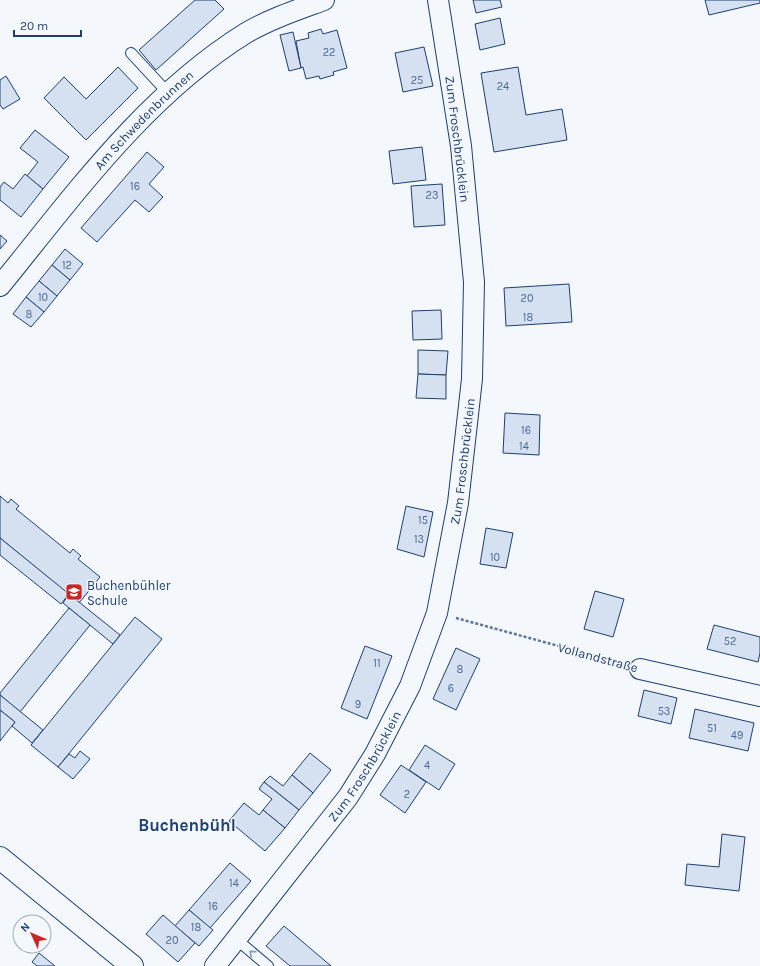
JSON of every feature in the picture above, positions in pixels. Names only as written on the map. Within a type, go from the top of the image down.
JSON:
[{"type":"street","name":"Am Schwedenbrunnen","points":[[0,286],[99,165],[139,120],[168,94],[213,55],[247,33],[280,16],[324,0]]},
{"type":"street","name":"Zum Froschbrücklein","points":[[215,966],[348,797],[375,754],[410,686],[437,613],[459,496],[472,379],[474,282],[460,146],[438,0]]},
{"type":"street","name":"Vollandstraße","points":[[640,669],[760,696]]},
{"type":"street","points":[[0,858],[132,966]]},
{"type":"lane","points":[[131,53],[168,94]]},
{"type":"lane","points":[[236,939],[268,966]]},
{"type":"path","name":"Vollandstraße","points":[[437,613],[640,669]]},
{"type":"building","points":[[195,0],[215,0],[224,9],[156,70],[139,50]]},
{"type":"building","points":[[473,0],[500,0],[502,7],[476,13]]},
{"type":"building","points":[[705,0],[760,0],[760,3],[709,15]]},
{"type":"building","points":[[500,18],[505,44],[480,50],[475,24]]},
{"type":"building","points":[[321,29],[323,34],[337,30],[347,68],[333,72],[334,75],[320,79],[319,76],[306,79],[303,67],[301,68],[296,41],[309,38],[308,33]]},
{"type":"building","points":[[293,32],[301,68],[289,71],[280,35]]},
{"type":"building","points":[[424,47],[433,86],[403,92],[395,53]]},
{"type":"building","points":[[118,67],[138,88],[86,140],[44,98],[64,77],[86,99]]},
{"type":"building","points":[[518,67],[526,115],[562,109],[567,140],[494,152],[481,73]]},
{"type":"building","points":[[6,76],[20,99],[3,109],[0,105],[0,80]]},
{"type":"building","points":[[35,130],[69,157],[43,189],[27,176],[38,162],[20,148]]},
{"type":"building","points":[[422,147],[426,180],[393,184],[389,151]]},
{"type":"building","points":[[147,152],[164,167],[149,184],[163,197],[149,212],[135,200],[97,242],[81,228]]},
{"type":"building","points":[[25,174],[43,189],[21,217],[0,200],[0,187],[4,182],[13,189]]},
{"type":"building","points":[[442,184],[445,225],[414,227],[411,186]]},
{"type":"building","points":[[0,235],[7,241],[0,249]]},
{"type":"building","points":[[65,249],[83,264],[70,280],[52,265]]},
{"type":"building","points":[[52,265],[70,280],[57,296],[39,281]]},
{"type":"building","points":[[39,281],[57,296],[44,312],[26,297]]},
{"type":"building","points":[[569,284],[572,322],[506,326],[504,288]]},
{"type":"building","points":[[26,297],[44,312],[31,327],[13,314]]},
{"type":"building","points":[[441,310],[442,339],[413,340],[412,311]]},
{"type":"building","points":[[418,350],[448,351],[446,375],[418,374]]},
{"type":"building","points":[[418,374],[446,375],[446,399],[416,398]]},
{"type":"building","points":[[505,413],[540,415],[539,455],[503,453]]},
{"type":"building","points":[[0,496],[8,503],[11,499],[19,506],[16,509],[70,553],[73,549],[81,556],[78,559],[100,577],[79,603],[0,538]]},
{"type":"building","points":[[406,506],[433,512],[424,557],[397,549]]},
{"type":"building","points":[[486,528],[513,533],[506,568],[480,564]]},
{"type":"building","points":[[0,538],[69,594],[61,604],[0,555]]},
{"type":"building","points":[[595,591],[624,599],[613,637],[584,629]]},
{"type":"building","points":[[69,594],[120,635],[113,644],[63,603]]},
{"type":"building","points":[[69,608],[90,625],[20,712],[0,695],[0,693]]},
{"type":"building","points":[[135,617],[162,639],[58,767],[31,745]]},
{"type":"building","points":[[714,625],[760,637],[760,653],[758,662],[707,649]]},
{"type":"building","points":[[365,646],[392,656],[367,719],[341,708]]},
{"type":"building","points":[[456,648],[480,659],[456,710],[433,699]]},
{"type":"building","points":[[644,690],[677,698],[671,724],[638,716]]},
{"type":"building","points":[[0,695],[43,730],[32,743],[12,726],[15,722],[0,710]]},
{"type":"building","points":[[695,709],[754,723],[748,751],[689,738]]},
{"type":"building","points":[[0,710],[15,722],[0,741]]},
{"type":"building","points":[[425,745],[455,764],[439,790],[409,770]]},
{"type":"building","points":[[80,751],[90,759],[73,779],[58,767],[69,754],[75,758]]},
{"type":"building","points":[[310,753],[331,770],[313,793],[292,775]]},
{"type":"building","points":[[401,765],[426,782],[405,813],[380,795]]},
{"type":"building","points":[[292,775],[313,793],[299,810],[264,782],[270,776],[283,786]]},
{"type":"building","points":[[264,782],[299,810],[285,828],[263,810],[272,799],[259,789]]},
{"type":"building","points":[[244,803],[259,815],[263,810],[285,828],[265,851],[229,821]]},
{"type":"building","points":[[722,834],[745,837],[739,891],[685,885],[687,864],[719,867]]},
{"type":"building","points":[[230,863],[251,881],[210,928],[189,910]]},
{"type":"building","points":[[189,910],[213,930],[199,946],[175,926]]},
{"type":"building","points":[[163,915],[195,943],[178,962],[146,934]]},
{"type":"building","points":[[284,926],[331,966],[290,966],[266,946]]},
{"type":"building","points":[[38,954],[40,954],[55,966],[37,966],[32,962]]},
{"type":"place","name":"Buchenbühler Schule","points":[[74,592]]},
{"type":"district","name":"Buchenbühl","points":[[187,825]]}]
